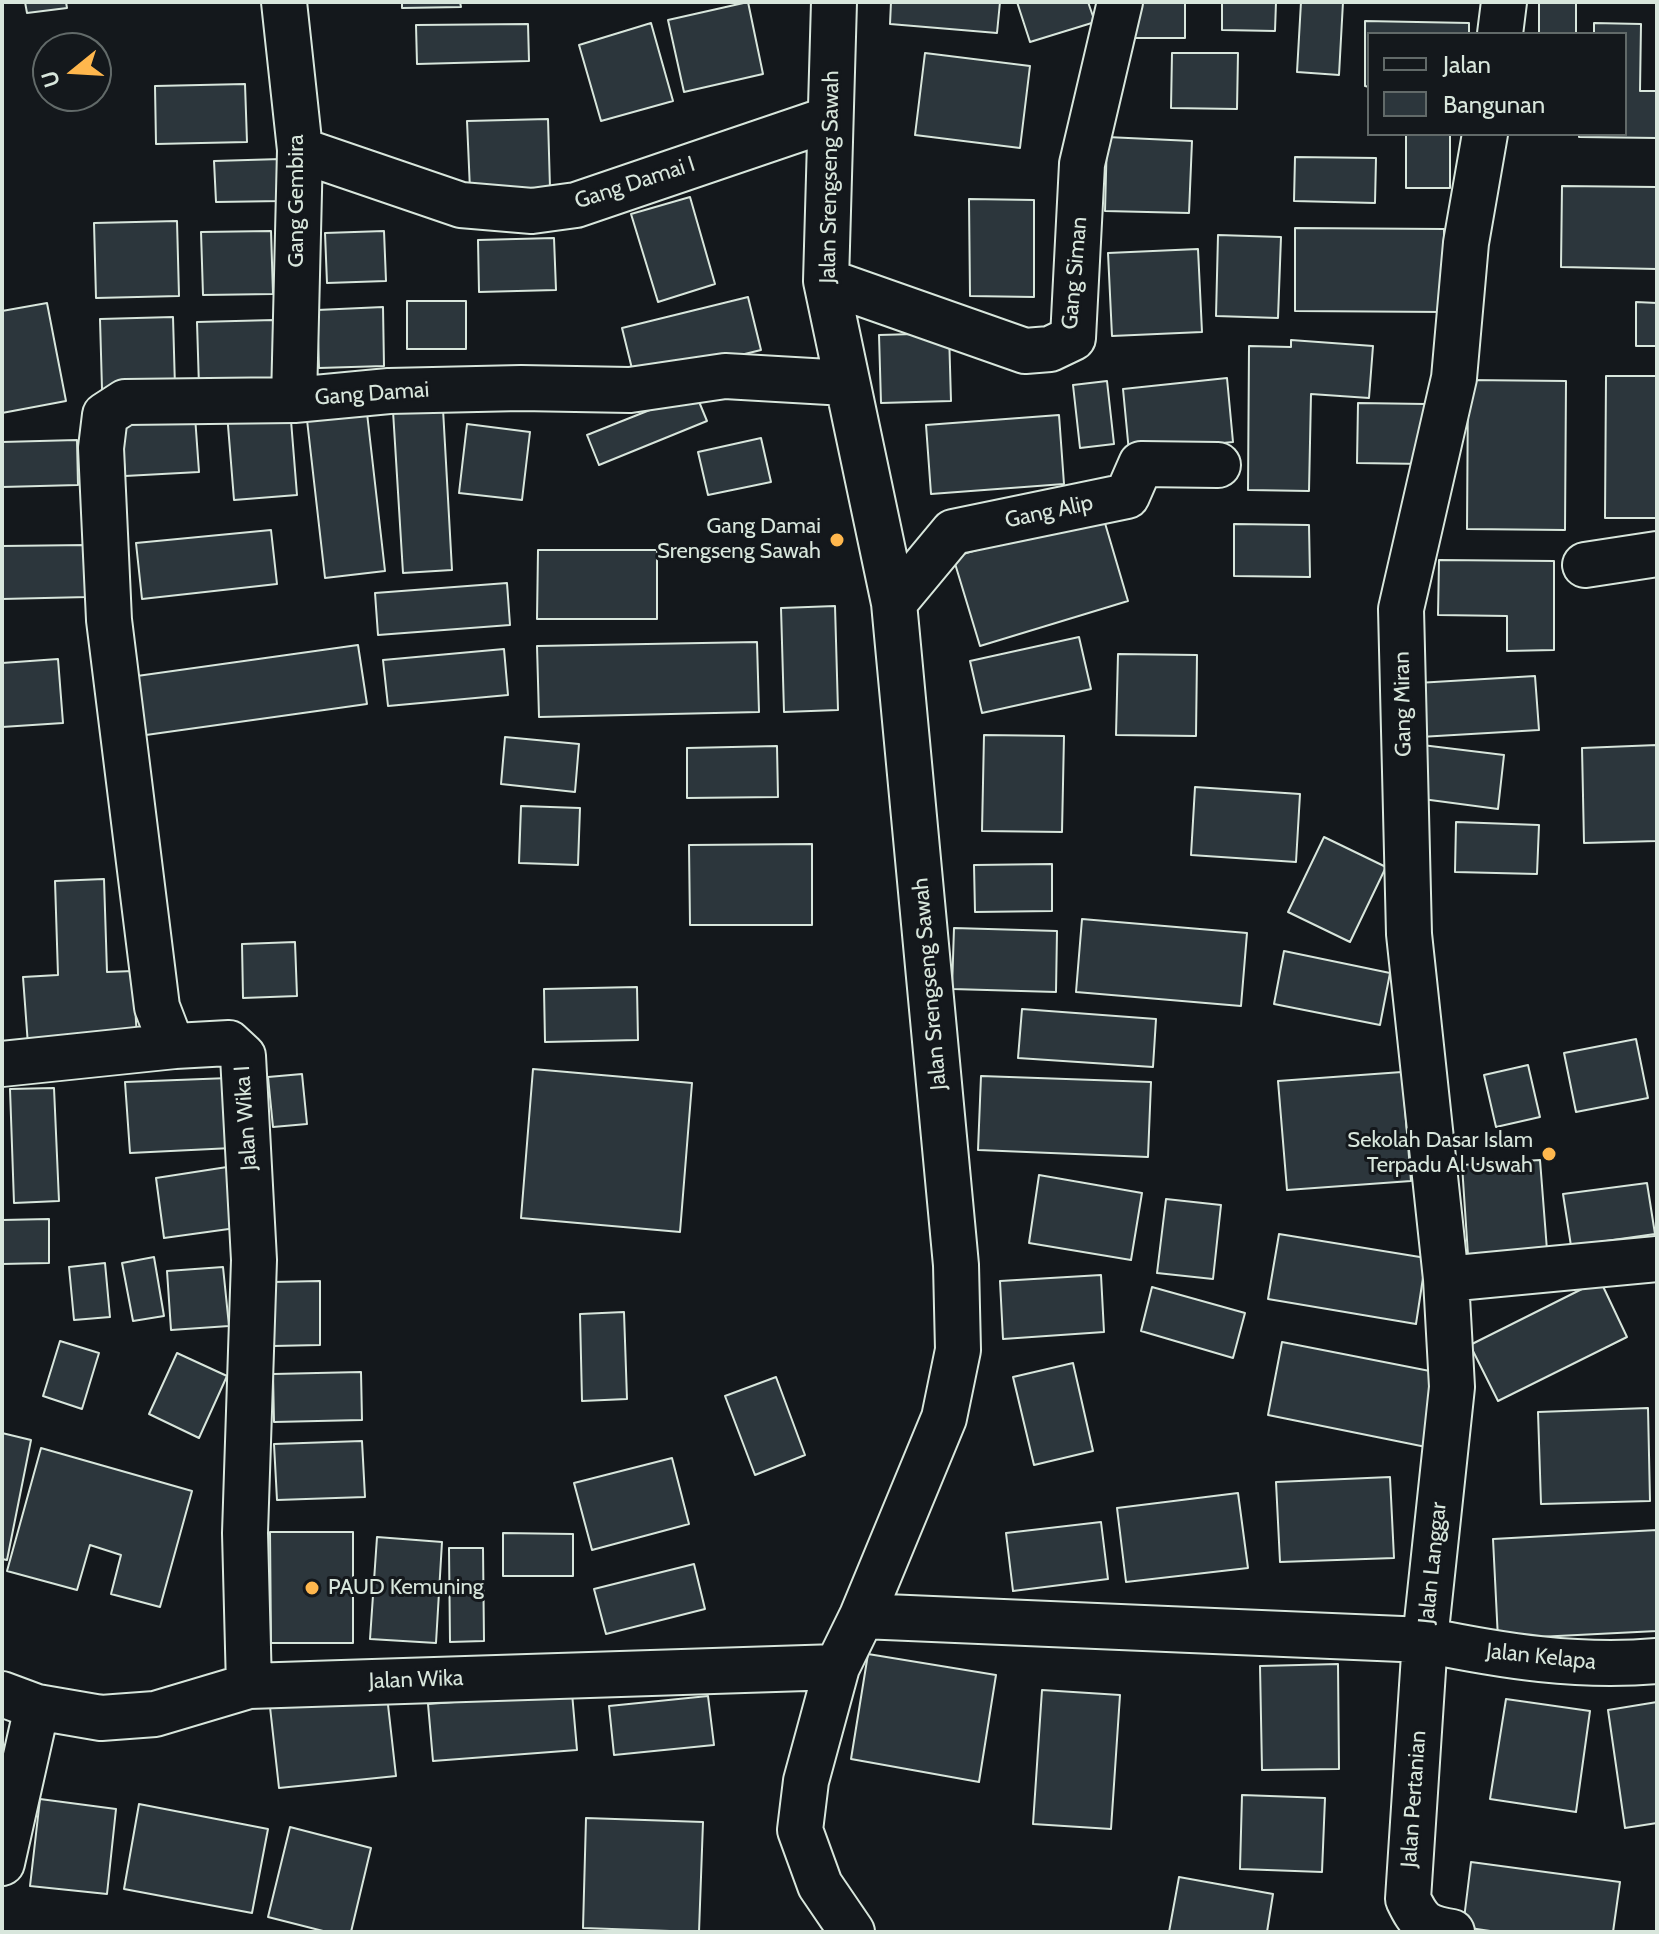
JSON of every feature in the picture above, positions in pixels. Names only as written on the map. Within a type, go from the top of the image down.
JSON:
[{"type":"street","name":"Gang Gembira","points":[[284,2],[300,150],[294,400]]},
{"type":"street","name":"Jalan Srengseng Sawah","points":[[834,2],[826,281],[894,603],[956,1265],[958,1350],[944,1418],[862,1616],[837,1667],[806,1781],[800,1830],[820,1885],[852,1932]]},
{"type":"street","name":"Gang Siman","points":[[826,281],[1025,351],[1050,349],[1073,338],[1082,164],[1120,2]]},
{"type":"street","points":[[1500,32],[1504,2]]},
{"type":"street","name":"Gang Damai I","points":[[300,150],[461,205],[532,211],[576,205],[829,119]]},
{"type":"street","name":"Gang Miran","points":[[1446,1279],[1409,934],[1401,609],[1454,378],[1466,243],[1485,136]]},
{"type":"street","name":"Gang Damai","points":[[175,1046],[157,1007],[109,620],[101,448],[105,415],[125,402],[294,400],[389,391],[521,388],[630,390],[725,376],[846,383]]},
{"type":"street","name":"Gang Alip","points":[[894,603],[953,532],[1127,496],[1141,464],[1218,465]]},
{"type":"street","points":[[1585,565],[1657,554]]},
{"type":"street","name":"Jalan Wika I","points":[[2,1064],[229,1043],[243,1056],[254,1260],[245,1533],[249,1686]]},
{"type":"street","points":[[1446,1279],[1657,1259]]},
{"type":"street","name":"Jalan Langgar","points":[[862,1616],[1425,1640],[1452,1387],[1446,1279]]},
{"type":"street","name":"Jalan Kelapa","points":[[1425,1640],[1506,1656],[1618,1665],[1657,1661]]},
{"type":"street","name":"Jalan Pertanian","points":[[1425,1640],[1408,1899],[1417,1917],[1430,1928],[1452,1932]]},
{"type":"street","name":"Jalan Wika","points":[[23,1726],[155,1714],[249,1686],[837,1667]]},
{"type":"street","points":[[2,1863],[23,1726]]},
{"type":"building","points":[[25,2],[66,2],[67,8],[27,13]]},
{"type":"building","points":[[402,2],[460,2],[461,7],[402,8]]},
{"type":"building","points":[[748,2],[763,74],[684,92],[668,20]]},
{"type":"building","points":[[891,2],[1000,2],[997,33],[890,24]]},
{"type":"building","points":[[1017,2],[1088,2],[1095,22],[1030,42]]},
{"type":"building","points":[[1132,2],[1185,2],[1185,38],[1131,38]]},
{"type":"building","points":[[1222,2],[1276,2],[1275,31],[1222,30]]},
{"type":"building","points":[[1301,2],[1343,2],[1339,75],[1297,72]]},
{"type":"building","points":[[1539,2],[1576,2],[1576,32],[1539,32]]},
{"type":"building","points":[[1365,21],[1469,23],[1469,32],[1367,32],[1365,86]]},
{"type":"building","points":[[651,23],[673,101],[601,121],[579,45]]},
{"type":"building","points":[[1594,23],[1641,24],[1640,91],[1657,91],[1657,138],[1579,137],[1627,136],[1627,32],[1594,32]]},
{"type":"building","points":[[528,24],[529,61],[417,64],[416,25]]},
{"type":"building","points":[[925,53],[1030,66],[1020,148],[915,135]]},
{"type":"building","points":[[1172,53],[1238,53],[1237,109],[1171,108]]},
{"type":"building","points":[[245,84],[247,142],[156,144],[155,86]]},
{"type":"building","points":[[548,119],[550,188],[470,190],[467,121]]},
{"type":"building","points":[[1406,136],[1450,136],[1450,188],[1406,188]]},
{"type":"building","points":[[1107,137],[1192,141],[1189,213],[1105,211]]},
{"type":"building","points":[[1295,157],[1376,158],[1375,203],[1294,201]]},
{"type":"building","points":[[281,159],[282,201],[216,202],[214,161]]},
{"type":"building","points":[[1562,186],[1657,187],[1657,269],[1561,267]]},
{"type":"building","points":[[690,197],[715,284],[658,302],[631,214]]},
{"type":"building","points":[[969,199],[1034,200],[1034,297],[970,296]]},
{"type":"building","points":[[177,221],[179,296],[96,298],[94,223]]},
{"type":"building","points":[[1295,228],[1444,229],[1444,312],[1295,311]]},
{"type":"building","points":[[271,231],[273,294],[203,295],[201,232]]},
{"type":"building","points":[[384,231],[386,281],[327,283],[325,233]]},
{"type":"building","points":[[1218,235],[1281,237],[1278,318],[1216,316]]},
{"type":"building","points":[[554,238],[556,290],[479,292],[478,240]]},
{"type":"building","points":[[1198,249],[1202,332],[1112,336],[1108,253]]},
{"type":"building","points":[[748,297],[761,350],[635,381],[622,328]]},
{"type":"building","points":[[407,301],[466,301],[466,349],[407,349]]},
{"type":"building","points":[[1636,302],[1657,303],[1657,346],[1636,346]]},
{"type":"building","points":[[47,303],[66,401],[2,413],[2,311]]},
{"type":"building","points":[[383,307],[384,366],[319,368],[317,310]]},
{"type":"building","points":[[173,317],[175,387],[102,389],[100,319]]},
{"type":"building","points":[[274,320],[275,385],[199,387],[197,322]]},
{"type":"building","points":[[949,333],[951,401],[881,403],[879,335]]},
{"type":"building","points":[[1291,340],[1373,346],[1369,398],[1311,394],[1309,491],[1248,490],[1249,346],[1291,347]]},
{"type":"building","points":[[1606,376],[1657,376],[1657,518],[1605,518]]},
{"type":"building","points":[[1227,378],[1233,442],[1129,452],[1123,389]]},
{"type":"building","points":[[1468,380],[1566,381],[1565,530],[1467,529]]},
{"type":"building","points":[[1107,381],[1114,444],[1080,448],[1073,385]]},
{"type":"building","points":[[695,392],[707,421],[599,465],[587,435]]},
{"type":"building","points":[[1358,403],[1426,404],[1425,464],[1357,463]]},
{"type":"building","points":[[290,408],[297,495],[234,500],[227,413]]},
{"type":"building","points":[[443,409],[452,570],[403,573],[393,411]]},
{"type":"building","points":[[367,413],[385,571],[325,578],[307,420]]},
{"type":"building","points":[[1059,415],[1064,484],[931,494],[926,425]]},
{"type":"building","points":[[195,416],[199,472],[125,476],[121,420]]},
{"type":"building","points":[[467,424],[530,432],[522,500],[459,493]]},
{"type":"building","points":[[761,438],[771,482],[708,495],[698,452]]},
{"type":"building","points":[[77,440],[78,485],[2,487],[2,442]]},
{"type":"building","points":[[1102,513],[1128,601],[980,646],[953,557]]},
{"type":"building","points":[[1234,524],[1309,525],[1310,577],[1234,576]]},
{"type":"building","points":[[271,530],[277,584],[142,599],[136,543]]},
{"type":"building","points":[[87,545],[88,597],[2,599],[2,546]]},
{"type":"building","points":[[538,550],[657,550],[657,619],[537,619]]},
{"type":"building","points":[[1439,560],[1554,561],[1554,650],[1507,651],[1507,616],[1438,615]]},
{"type":"building","points":[[507,583],[510,625],[378,635],[375,593]]},
{"type":"building","points":[[835,606],[838,710],[784,712],[781,608]]},
{"type":"building","points":[[1079,637],[1091,689],[982,713],[970,661]]},
{"type":"building","points":[[757,642],[759,712],[539,717],[537,646]]},
{"type":"building","points":[[358,645],[367,704],[146,735],[137,676]]},
{"type":"building","points":[[504,649],[508,695],[388,706],[383,660]]},
{"type":"building","points":[[1118,654],[1197,655],[1196,736],[1116,735]]},
{"type":"building","points":[[58,659],[63,723],[2,727],[2,663]]},
{"type":"building","points":[[1535,676],[1539,730],[1420,737],[1417,683]]},
{"type":"building","points":[[984,735],[1064,736],[1062,832],[982,831]]},
{"type":"building","points":[[505,737],[579,744],[575,792],[501,784]]},
{"type":"building","points":[[1422,745],[1504,755],[1498,809],[1415,798]]},
{"type":"building","points":[[1657,745],[1657,841],[1584,843],[1582,748]]},
{"type":"building","points":[[777,746],[778,797],[687,798],[687,748]]},
{"type":"building","points":[[1195,787],[1300,794],[1296,862],[1191,855]]},
{"type":"building","points":[[521,806],[580,808],[578,865],[519,863]]},
{"type":"building","points":[[1456,822],[1539,825],[1537,874],[1455,872]]},
{"type":"building","points":[[1324,837],[1386,867],[1350,942],[1288,912]]},
{"type":"building","points":[[812,844],[812,925],[690,925],[689,845]]},
{"type":"building","points":[[1052,864],[1052,911],[975,912],[974,865]]},
{"type":"building","points":[[104,879],[107,972],[133,971],[137,1038],[28,1045],[23,977],[58,975],[55,881]]},
{"type":"building","points":[[1082,919],[1247,933],[1241,1006],[1076,992]]},
{"type":"building","points":[[954,928],[1057,931],[1056,992],[952,989]]},
{"type":"building","points":[[295,942],[297,996],[243,998],[242,944]]},
{"type":"building","points":[[1284,951],[1390,973],[1380,1025],[1274,1004]]},
{"type":"building","points":[[637,987],[638,1040],[545,1042],[544,989]]},
{"type":"building","points":[[1022,1009],[1156,1019],[1153,1067],[1018,1058]]},
{"type":"building","points":[[1636,1039],[1648,1098],[1576,1112],[1564,1053]]},
{"type":"building","points":[[1528,1065],[1540,1117],[1496,1127],[1484,1075]]},
{"type":"building","points":[[533,1069],[692,1083],[680,1232],[521,1218]]},
{"type":"building","points":[[1402,1072],[1411,1181],[1287,1190],[1278,1081]]},
{"type":"building","points":[[302,1074],[307,1124],[273,1127],[268,1077]]},
{"type":"building","points":[[981,1076],[1151,1082],[1148,1157],[978,1150]]},
{"type":"building","points":[[229,1078],[232,1148],[130,1153],[125,1082]]},
{"type":"building","points":[[54,1088],[59,1201],[14,1203],[10,1089]]},
{"type":"building","points":[[1540,1160],[1547,1250],[1468,1255],[1462,1165]]},
{"type":"building","points":[[227,1167],[236,1228],[164,1238],[156,1178]]},
{"type":"building","points":[[1039,1175],[1142,1193],[1131,1260],[1029,1243]]},
{"type":"building","points":[[1647,1183],[1655,1234],[1571,1246],[1563,1194]]},
{"type":"building","points":[[1166,1199],[1221,1205],[1213,1279],[1157,1273]]},
{"type":"building","points":[[49,1219],[49,1263],[2,1264],[2,1220]]},
{"type":"building","points":[[1279,1234],[1426,1258],[1416,1324],[1268,1299]]},
{"type":"building","points":[[154,1257],[164,1316],[133,1321],[122,1263]]},
{"type":"building","points":[[105,1263],[110,1317],[74,1320],[69,1267]]},
{"type":"building","points":[[223,1267],[229,1326],[171,1330],[167,1271]]},
{"type":"building","points":[[1101,1275],[1104,1332],[1003,1339],[1000,1281]]},
{"type":"building","points":[[1600,1280],[1627,1337],[1498,1401],[1470,1345]]},
{"type":"building","points":[[320,1281],[320,1345],[273,1346],[272,1282]]},
{"type":"building","points":[[1152,1287],[1245,1313],[1233,1358],[1141,1331]]},
{"type":"building","points":[[624,1312],[627,1399],[582,1401],[580,1314]]},
{"type":"building","points":[[60,1341],[99,1353],[82,1409],[43,1396]]},
{"type":"building","points":[[1282,1342],[1440,1373],[1426,1447],[1268,1415]]},
{"type":"building","points":[[177,1353],[227,1376],[199,1438],[149,1414]]},
{"type":"building","points":[[1073,1363],[1093,1451],[1034,1465],[1013,1377]]},
{"type":"building","points":[[361,1372],[362,1420],[274,1422],[273,1374]]},
{"type":"building","points":[[776,1377],[805,1455],[755,1475],[725,1396]]},
{"type":"building","points":[[1648,1408],[1650,1501],[1541,1504],[1538,1412]]},
{"type":"building","points":[[2,1433],[31,1440],[7,1560],[2,1559]]},
{"type":"building","points":[[362,1441],[365,1497],[277,1500],[274,1444]]},
{"type":"building","points":[[41,1448],[192,1491],[160,1607],[111,1594],[121,1555],[90,1545],[77,1590],[7,1571]]},
{"type":"building","points":[[672,1458],[689,1524],[592,1550],[574,1483]]},
{"type":"building","points":[[1390,1477],[1394,1558],[1280,1562],[1276,1482]]},
{"type":"building","points":[[1238,1493],[1248,1568],[1126,1582],[1117,1508]]},
{"type":"building","points":[[1101,1522],[1108,1579],[1013,1591],[1006,1533]]},
{"type":"building","points":[[1657,1530],[1657,1631],[1498,1639],[1493,1539]]},
{"type":"building","name":"PAUD Kemuning","points":[[270,1532],[353,1532],[353,1643],[271,1643]]},
{"type":"building","points":[[503,1533],[573,1534],[573,1576],[503,1576]]},
{"type":"building","points":[[377,1537],[442,1542],[436,1643],[370,1639]]},
{"type":"building","points":[[449,1548],[483,1548],[484,1641],[450,1642]]},
{"type":"building","points":[[694,1564],[705,1609],[606,1634],[594,1589]]},
{"type":"building","points":[[868,1654],[996,1675],[979,1782],[851,1759]]},
{"type":"building","points":[[1338,1664],[1339,1769],[1262,1770],[1260,1666]]},
{"type":"building","points":[[1042,1690],[1120,1695],[1111,1829],[1033,1824]]},
{"type":"building","points":[[572,1693],[577,1750],[433,1761],[428,1704]]},
{"type":"building","points":[[387,1696],[396,1776],[279,1788],[270,1707]]},
{"type":"building","points":[[708,1696],[714,1745],[614,1755],[609,1706]]},
{"type":"building","points":[[1506,1699],[1590,1711],[1576,1812],[1490,1799]]},
{"type":"building","points":[[1657,1702],[1657,1823],[1625,1828],[1608,1710]]},
{"type":"building","points":[[1242,1795],[1325,1798],[1322,1872],[1240,1869]]},
{"type":"building","points":[[40,1799],[116,1809],[107,1894],[30,1886]]},
{"type":"building","points":[[139,1804],[268,1829],[252,1913],[124,1889]]},
{"type":"building","points":[[586,1818],[703,1822],[699,1932],[583,1928]]},
{"type":"building","points":[[290,1827],[371,1848],[351,1932],[327,1932],[268,1917]]},
{"type":"building","points":[[1471,1862],[1620,1882],[1613,1932],[1497,1932],[1463,1927]]},
{"type":"building","points":[[1179,1877],[1273,1894],[1267,1932],[1169,1932]]},
{"type":"place","name":"Gang Damai Srengseng Sawah","points":[[837,540]]},
{"type":"place","name":"Sekolah Dasar Islam Terpadu Al Uswah","points":[[1549,1154]]},
{"type":"place","name":"PAUD Kemuning","points":[[312,1588]]}]
